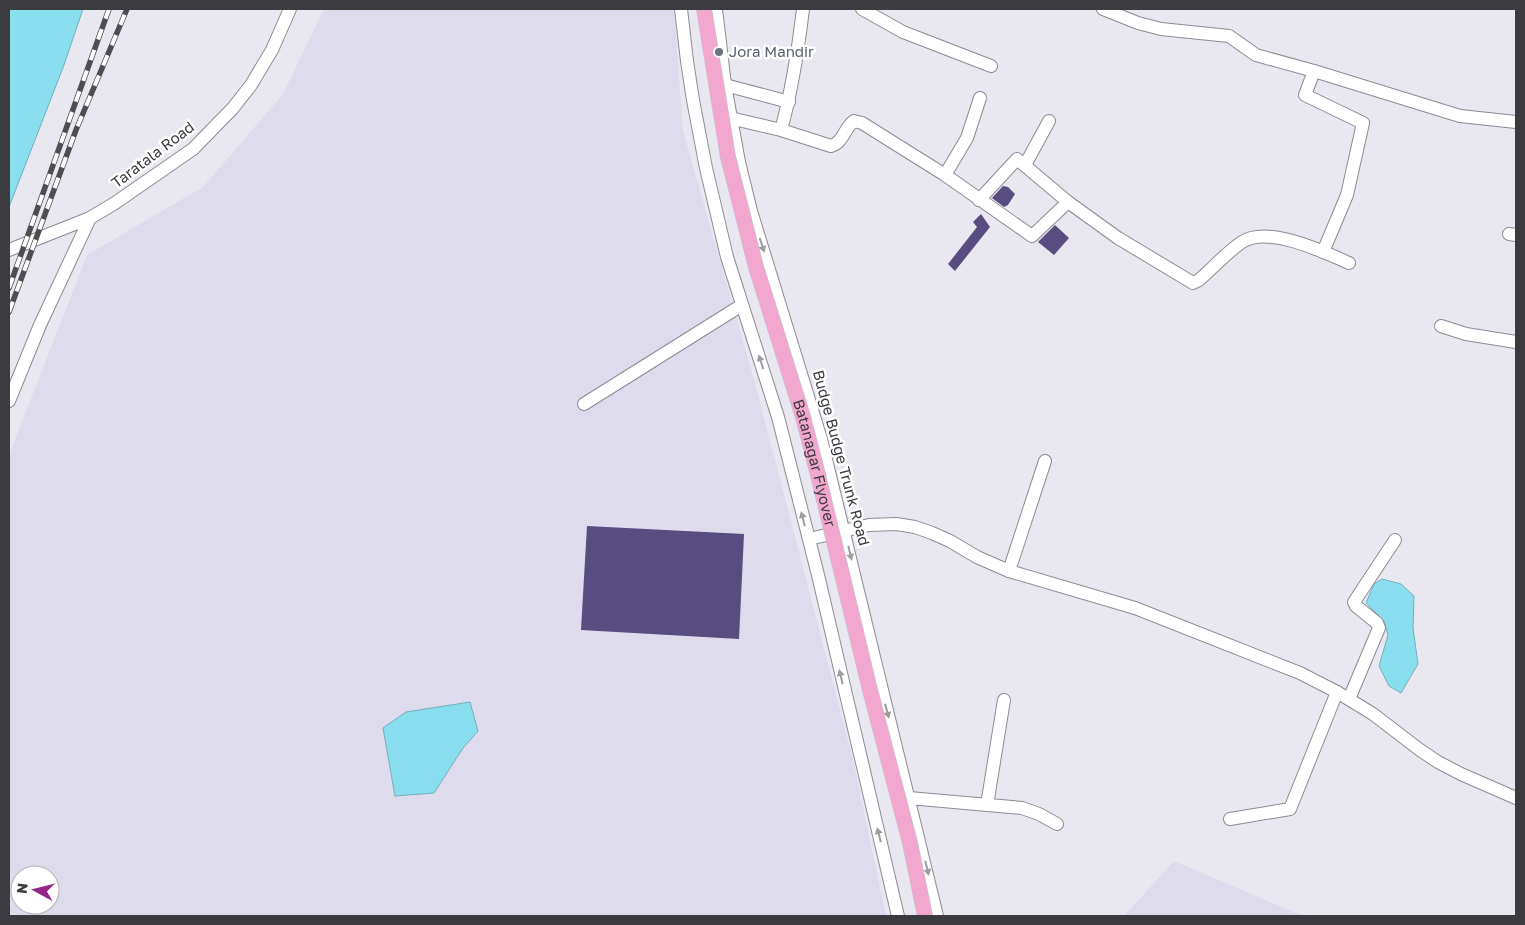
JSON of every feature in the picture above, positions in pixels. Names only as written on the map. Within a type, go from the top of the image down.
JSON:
[{"type":"main road","name":"Batanagar Flyover","points":[[704,9],[728,157],[756,267],[803,418],[818,475],[870,690],[910,843],[925,916]]},
{"type":"street","name":"Taratala Road","points":[[9,250],[90,218],[193,149],[233,108],[251,85],[272,50],[290,9]]},
{"type":"street","points":[[681,9],[687,61],[706,168],[727,256],[778,417],[898,916]]},
{"type":"street","name":"Budge Budge Trunk Road","points":[[716,9],[725,85],[739,162],[751,211],[816,421],[845,530],[884,703],[937,916]]},
{"type":"street","points":[[781,130],[796,69],[803,9]]},
{"type":"street","points":[[862,9],[903,32],[991,66]]},
{"type":"street","points":[[1103,9],[1126,13],[1161,29],[1229,36],[1256,55],[1314,70],[1460,116],[1516,122]]},
{"type":"street","points":[[1314,70],[1305,95],[1363,123],[1347,195],[1323,252]]},
{"type":"street","points":[[725,85],[789,102]]},
{"type":"street","points":[[945,175],[969,134],[980,98]]},
{"type":"street","points":[[730,118],[781,130],[831,146],[840,140],[851,124],[858,121],[945,175],[1032,236],[1068,202]]},
{"type":"street","points":[[1025,165],[1049,121]]},
{"type":"street","points":[[979,200],[1017,160],[1068,202],[1128,245],[1194,283],[1243,241],[1255,237],[1298,242],[1349,263]]},
{"type":"street","points":[[9,401],[40,325],[90,218]]},
{"type":"street","points":[[584,404],[742,305]]},
{"type":"street","points":[[1441,326],[1466,334],[1516,342]]},
{"type":"street","points":[[1009,571],[1045,461]]},
{"type":"street","points":[[808,539],[869,526],[896,524],[915,527],[950,541],[977,557],[1009,571],[1134,608],[1300,673],[1337,692],[1373,714],[1438,762],[1516,798]]},
{"type":"street","points":[[1349,700],[1379,628],[1377,623],[1356,606],[1354,602],[1395,540]]},
{"type":"street","points":[[1230,818],[1290,809],[1337,692]]},
{"type":"street","points":[[987,805],[1004,700]]},
{"type":"street","points":[[909,798],[1022,808],[1039,814],[1057,824]]},
{"type":"shaded area","points":[[324,9],[674,9],[683,131],[755,383],[853,760],[886,916],[9,916],[9,455],[87,255],[203,187],[283,94]]},
{"type":"shaded area","points":[[1174,861],[1303,916],[1124,916]]},
{"type":"water","points":[[9,9],[83,9],[64,65],[9,207]]},
{"type":"water","points":[[1382,579],[1401,584],[1414,596],[1413,628],[1418,664],[1401,693],[1389,686],[1379,666],[1388,635],[1384,621],[1366,603],[1374,584]]},
{"type":"water","points":[[470,702],[478,731],[463,748],[434,793],[395,796],[383,728],[406,712]]},
{"type":"building","points":[[1003,186],[1008,187],[1015,194],[1008,205],[1004,207],[992,198]]},
{"type":"building","points":[[981,214],[990,227],[955,271],[948,264],[977,227],[973,222]]},
{"type":"building","points":[[1055,225],[1069,238],[1054,255],[1038,242]]},
{"type":"building","points":[[587,526],[744,534],[739,639],[581,630]]},
{"type":"railway","points":[[9,288],[109,9]]},
{"type":"railway","points":[[9,312],[76,130],[127,9]]},
{"type":"place","name":"Jora Mandir","points":[[719,52]]}]
